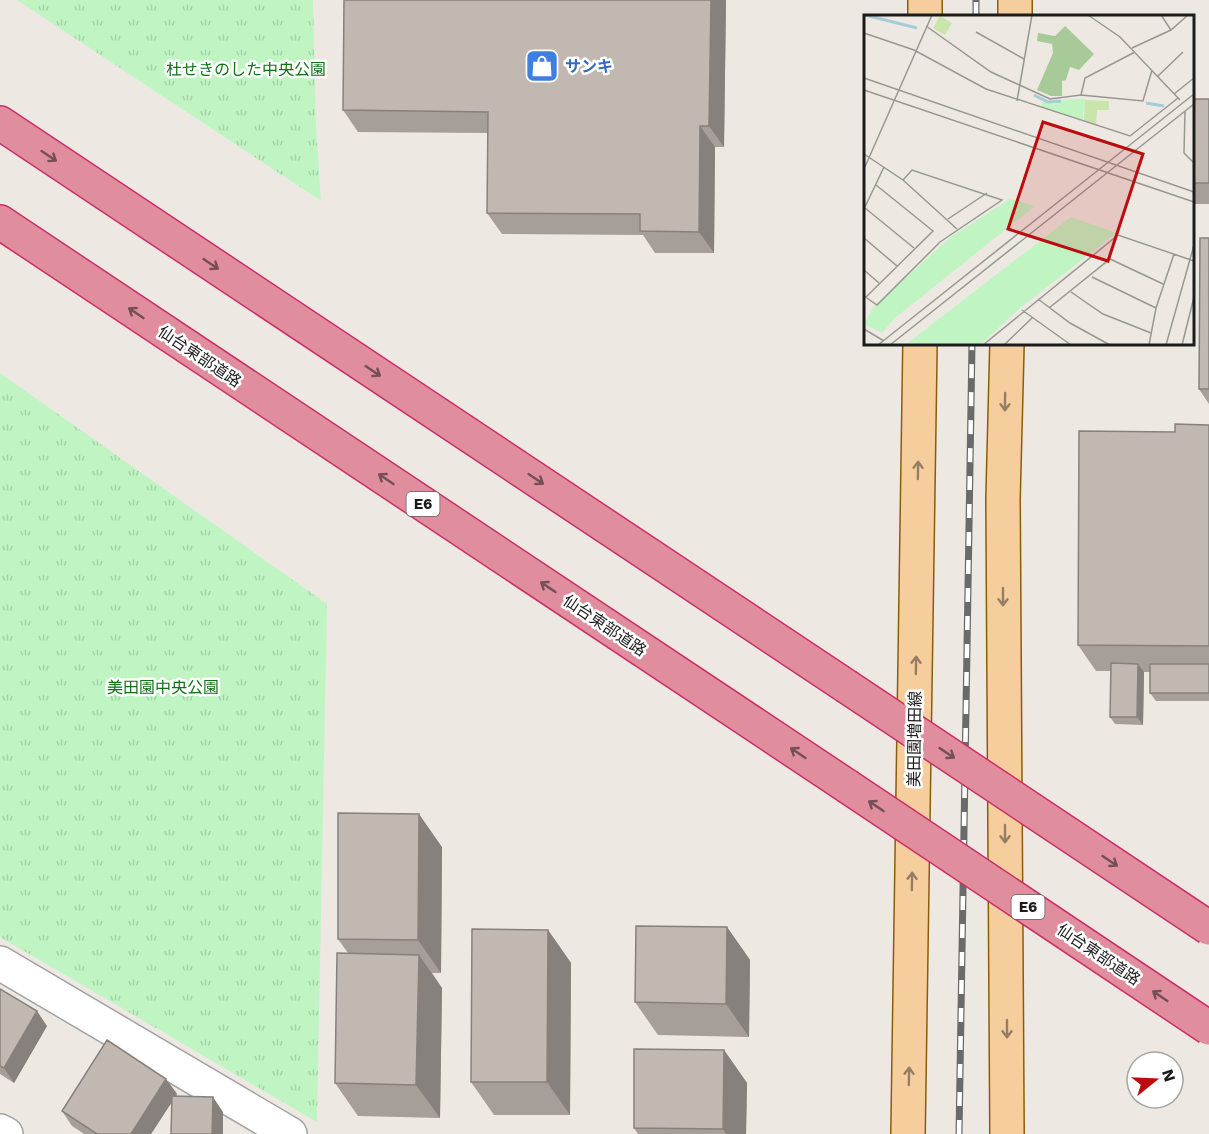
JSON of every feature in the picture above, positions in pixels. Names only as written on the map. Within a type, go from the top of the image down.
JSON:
[{"type":"highway","points":[[0,123],[1209,928]]},
{"type":"highway","name":"仙台東部道路","points":[[0,222],[1209,1028]]},
{"type":"main road","points":[[1015,15],[1016,0]]},
{"type":"main road","name":"美田園増田線","points":[[908,1134],[920,345]]},
{"type":"main road","points":[[1006,345],[1002,499],[1007,1134]]},
{"type":"street","points":[[0,963],[290,1134]]},
{"type":"street","points":[[0,1131],[6,1134]]},
{"type":"green space","name":"杜せきのした中央公園","points":[[17,0],[313,0],[316,127],[321,201]]},
{"type":"green space","name":"美田園中央公園","points":[[0,373],[327,604],[317,1122],[0,937]]},
{"type":"building","name":"サンキ","points":[[344,0],[711,0],[709,126],[700,126],[699,232],[640,231],[640,214],[487,213],[488,112],[343,110]]},
{"type":"building","points":[[1194,99],[1209,99],[1209,183],[1194,183]]},
{"type":"building","points":[[1200,238],[1209,238],[1209,389],[1199,389]]},
{"type":"building","points":[[1175,424],[1209,425],[1209,646],[1078,645],[1079,431],[1175,432]]},
{"type":"building","points":[[1111,663],[1138,664],[1137,717],[1110,717]]},
{"type":"building","points":[[1150,664],[1209,664],[1209,693],[1150,693]]},
{"type":"building","points":[[338,813],[419,814],[418,940],[338,939]]},
{"type":"building","points":[[636,926],[727,927],[726,1004],[635,1002]]},
{"type":"building","points":[[472,929],[548,930],[547,1082],[471,1082]]},
{"type":"building","points":[[337,953],[419,955],[416,1085],[335,1083]]},
{"type":"building","points":[[0,989],[37,1011],[4,1068],[0,1066]]},
{"type":"building","points":[[107,1040],[166,1079],[131,1134],[97,1134],[62,1111]]},
{"type":"building","points":[[634,1049],[724,1050],[723,1129],[634,1128]]},
{"type":"building","points":[[172,1096],[213,1097],[212,1134],[171,1134]]},
{"type":"railway","points":[[976,0],[976,15]]},
{"type":"railway","points":[[959,1134],[972,345]]},
{"type":"place","name":"サンキ","points":[[542,66]]}]
